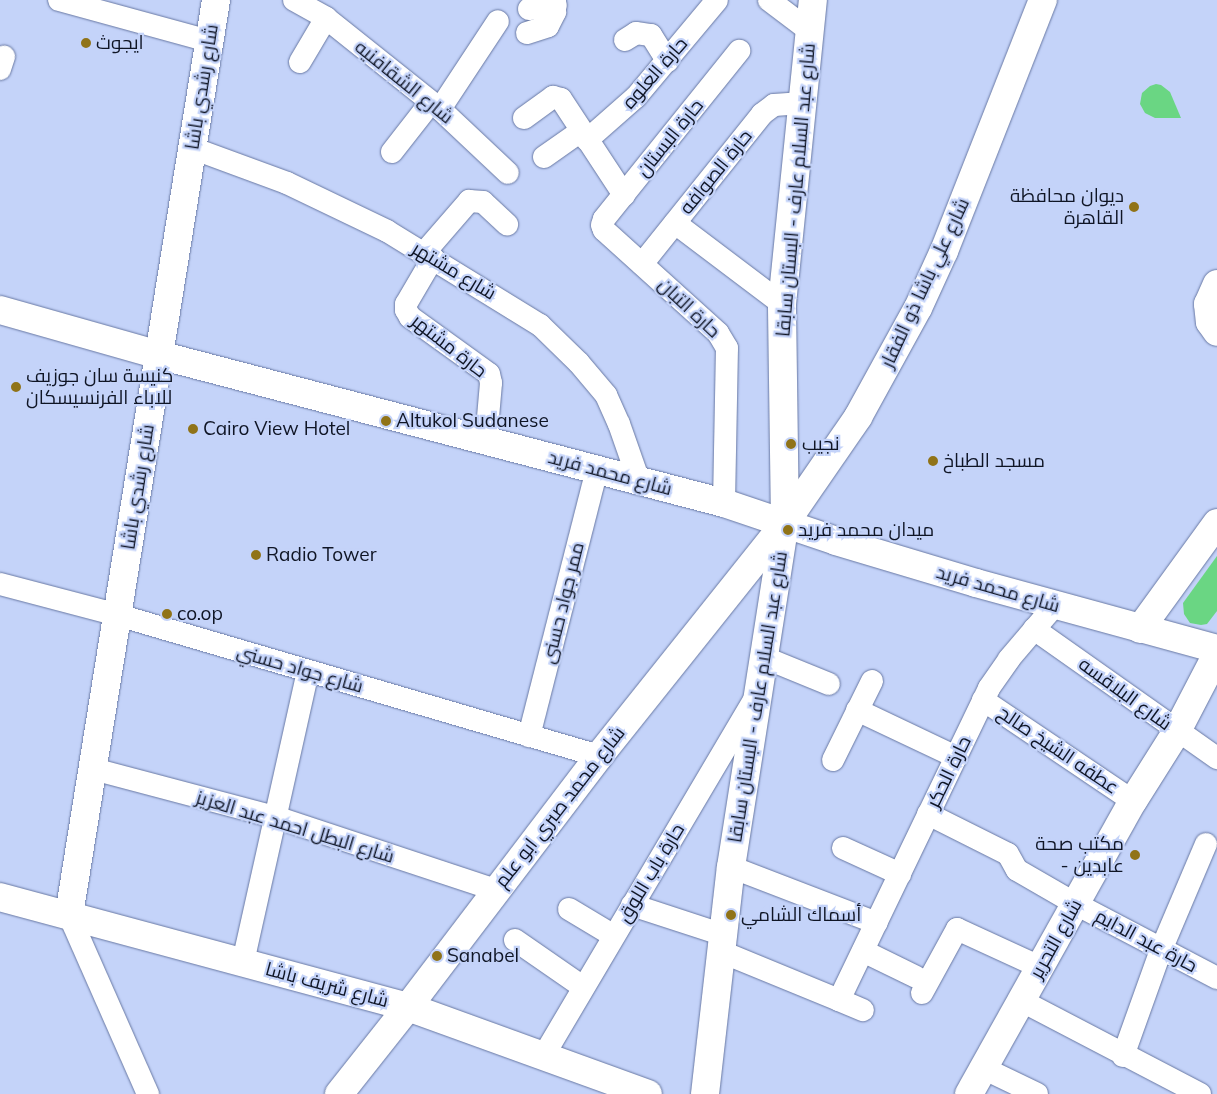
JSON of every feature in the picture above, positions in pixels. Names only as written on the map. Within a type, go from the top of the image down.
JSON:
[{"type":"street","points":[[58,0],[210,41]]},
{"type":"street","name":"شارع رشدي باشا","points":[[69,915],[216,0]]},
{"type":"street","name":"شارع الشقافنيه","points":[[294,0],[326,18],[436,105],[508,173]]},
{"type":"street","name":"حارة العلوه","points":[[544,157],[584,135],[636,97],[716,0]]},
{"type":"street","points":[[769,0],[810,31]]},
{"type":"street","name":"شارع عبد السلام عارف - البستان سابقا","points":[[705,1094],[732,866],[785,522],[782,304],[813,0]]},
{"type":"street","name":"شارع علي باشا ذو الفقار","points":[[785,522],[858,417],[918,308],[944,251],[1044,0]]},
{"type":"street","points":[[527,33],[548,26],[553,19],[555,2],[529,9]]},
{"type":"street","points":[[300,62],[326,18]]},
{"type":"street","points":[[392,152],[436,105],[498,22]]},
{"type":"street","points":[[625,40],[636,33],[651,36],[667,61]]},
{"type":"street","name":"حارة البستان","points":[[602,225],[604,219],[739,51]]},
{"type":"street","points":[[524,118],[553,97],[564,101],[624,195]]},
{"type":"street","name":"حارة الصوافه","points":[[642,264],[762,114],[774,105],[804,103]]},
{"type":"street","name":"شارع مشتهر","points":[[192,148],[287,183],[387,231],[540,325],[579,362],[606,395],[613,409],[639,481]]},
{"type":"street","points":[[428,256],[469,200],[483,202],[507,224]]},
{"type":"street","points":[[674,223],[782,304]]},
{"type":"street","name":"حارة التبان","points":[[602,225],[604,230],[718,333],[727,348],[724,503]]},
{"type":"street","name":"حارة مشتهر","points":[[428,256],[406,304],[406,310],[410,317],[489,374],[492,383],[486,440]]},
{"type":"street","points":[[1217,284],[1208,304],[1210,322],[1217,332]]},
{"type":"street","name":"شارع محمد فريد","points":[[0,310],[159,355],[724,503],[785,522],[836,541],[1055,605],[1217,649]]},
{"type":"street","name":"ممر جواد حسنى","points":[[530,736],[597,470]]},
{"type":"street","name":"شارع محمد صبري ابو علم","points":[[339,1094],[408,1007],[598,756],[785,522]]},
{"type":"street","points":[[1140,629],[1217,523]]},
{"type":"street","name":"شارع جواد حسني","points":[[0,584],[118,615],[598,756]]},
{"type":"street","name":"حارة الحكر","points":[[839,1000],[983,700],[998,674],[1055,605]]},
{"type":"street","name":"شارع البلاقسه","points":[[1034,629],[1176,731],[1217,758]]},
{"type":"street","name":"شارع التحرير","points":[[969,1094],[1133,801],[1176,731],[1217,654]]},
{"type":"street","points":[[763,657],[829,684]]},
{"type":"street","points":[[243,962],[308,671]]},
{"type":"street","points":[[833,760],[872,681]]},
{"type":"street","name":"حارة باب اللوق","points":[[544,1055],[758,692]]},
{"type":"street","name":"عطفه الشيخ صالح","points":[[983,700],[1133,801]]},
{"type":"street","points":[[858,710],[956,758]]},
{"type":"street","name":"شارع البطل احمد عبد العزيز","points":[[93,769],[275,818],[496,890]]},
{"type":"street","name":"حارة عبد الدايم","points":[[928,814],[1008,854],[1017,870],[1076,904],[1217,978]]},
{"type":"street","points":[[1123,1056],[1161,950],[1206,844]]},
{"type":"street","points":[[843,848],[900,874]]},
{"type":"street","points":[[732,866],[876,923]]},
{"type":"street","name":"شارع شريف باشا","points":[[0,897],[408,1007],[648,1094]]},
{"type":"street","points":[[632,905],[723,944],[863,1010]]},
{"type":"street","points":[[569,908],[614,936]]},
{"type":"street","points":[[69,915],[148,1094]]},
{"type":"street","points":[[863,951],[919,985],[957,929],[1040,967]]},
{"type":"street","points":[[515,940],[584,987]]},
{"type":"street","points":[[1022,1001],[1123,1056],[1200,1094]]},
{"type":"street","points":[[984,1068],[1037,1094]]},
{"type":"green space","points":[[1161,85],[1170,92],[1181,118],[1155,118],[1145,113],[1140,104],[1142,93],[1150,86]]},
{"type":"green space","points":[[1217,556],[1217,611],[1207,624],[1190,623],[1184,614],[1183,603]]},
{"type":"place","name":"ايجوث","points":[[86,43]]},
{"type":"place","name":"ديوان محافظة القاهرة","points":[[1134,207]]},
{"type":"place","name":"كنيسة سان جوزيف للاباء الفرنسيسكان","points":[[16,387]]},
{"type":"place","name":"Altukol Sudanese","points":[[386,421]]},
{"type":"place","name":"Cairo View Hotel","points":[[193,429]]},
{"type":"place","name":"نجيب","points":[[791,444]]},
{"type":"place","name":"مسجد الطباخ","points":[[933,461]]},
{"type":"place","name":"ميدان محمد فريد","points":[[788,530]]},
{"type":"place","name":"Radio Tower","points":[[256,555]]},
{"type":"place","name":"co.op","points":[[167,614]]},
{"type":"place","name":"مكتب صحة - عابدين","points":[[1135,855]]},
{"type":"place","name":"أسماك الشامي","points":[[731,915]]},
{"type":"place","name":"Sanabel","points":[[437,956]]}]
